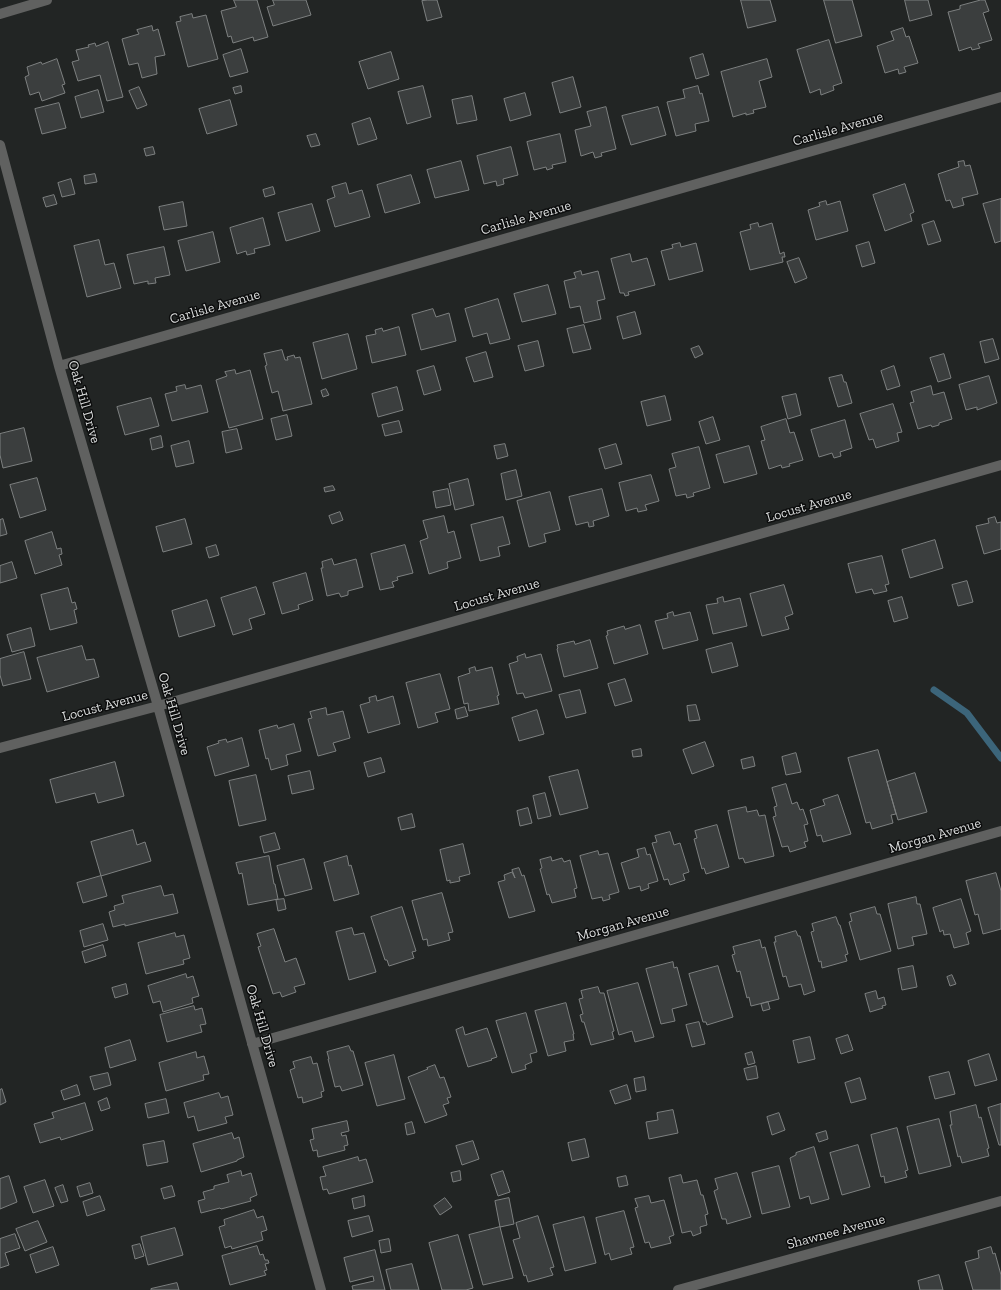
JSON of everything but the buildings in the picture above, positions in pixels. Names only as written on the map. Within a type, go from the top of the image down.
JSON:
[{"type":"street","points":[[0,14],[47,0]]},
{"type":"street","name":"Carlisle Avenue","points":[[59,366],[1001,97]]},
{"type":"street","name":"Oak Hill Drive","points":[[0,145],[59,366],[158,706],[321,1290]]},
{"type":"street","name":"Locust Avenue","points":[[0,748],[158,706],[1001,465]]},
{"type":"street","name":"Morgan Avenue","points":[[252,1044],[1001,831]]},
{"type":"street","name":"Shawnee Avenue","points":[[678,1290],[1001,1201]]},
{"type":"waterway","points":[[934,690],[967,713],[1001,758]]}]
